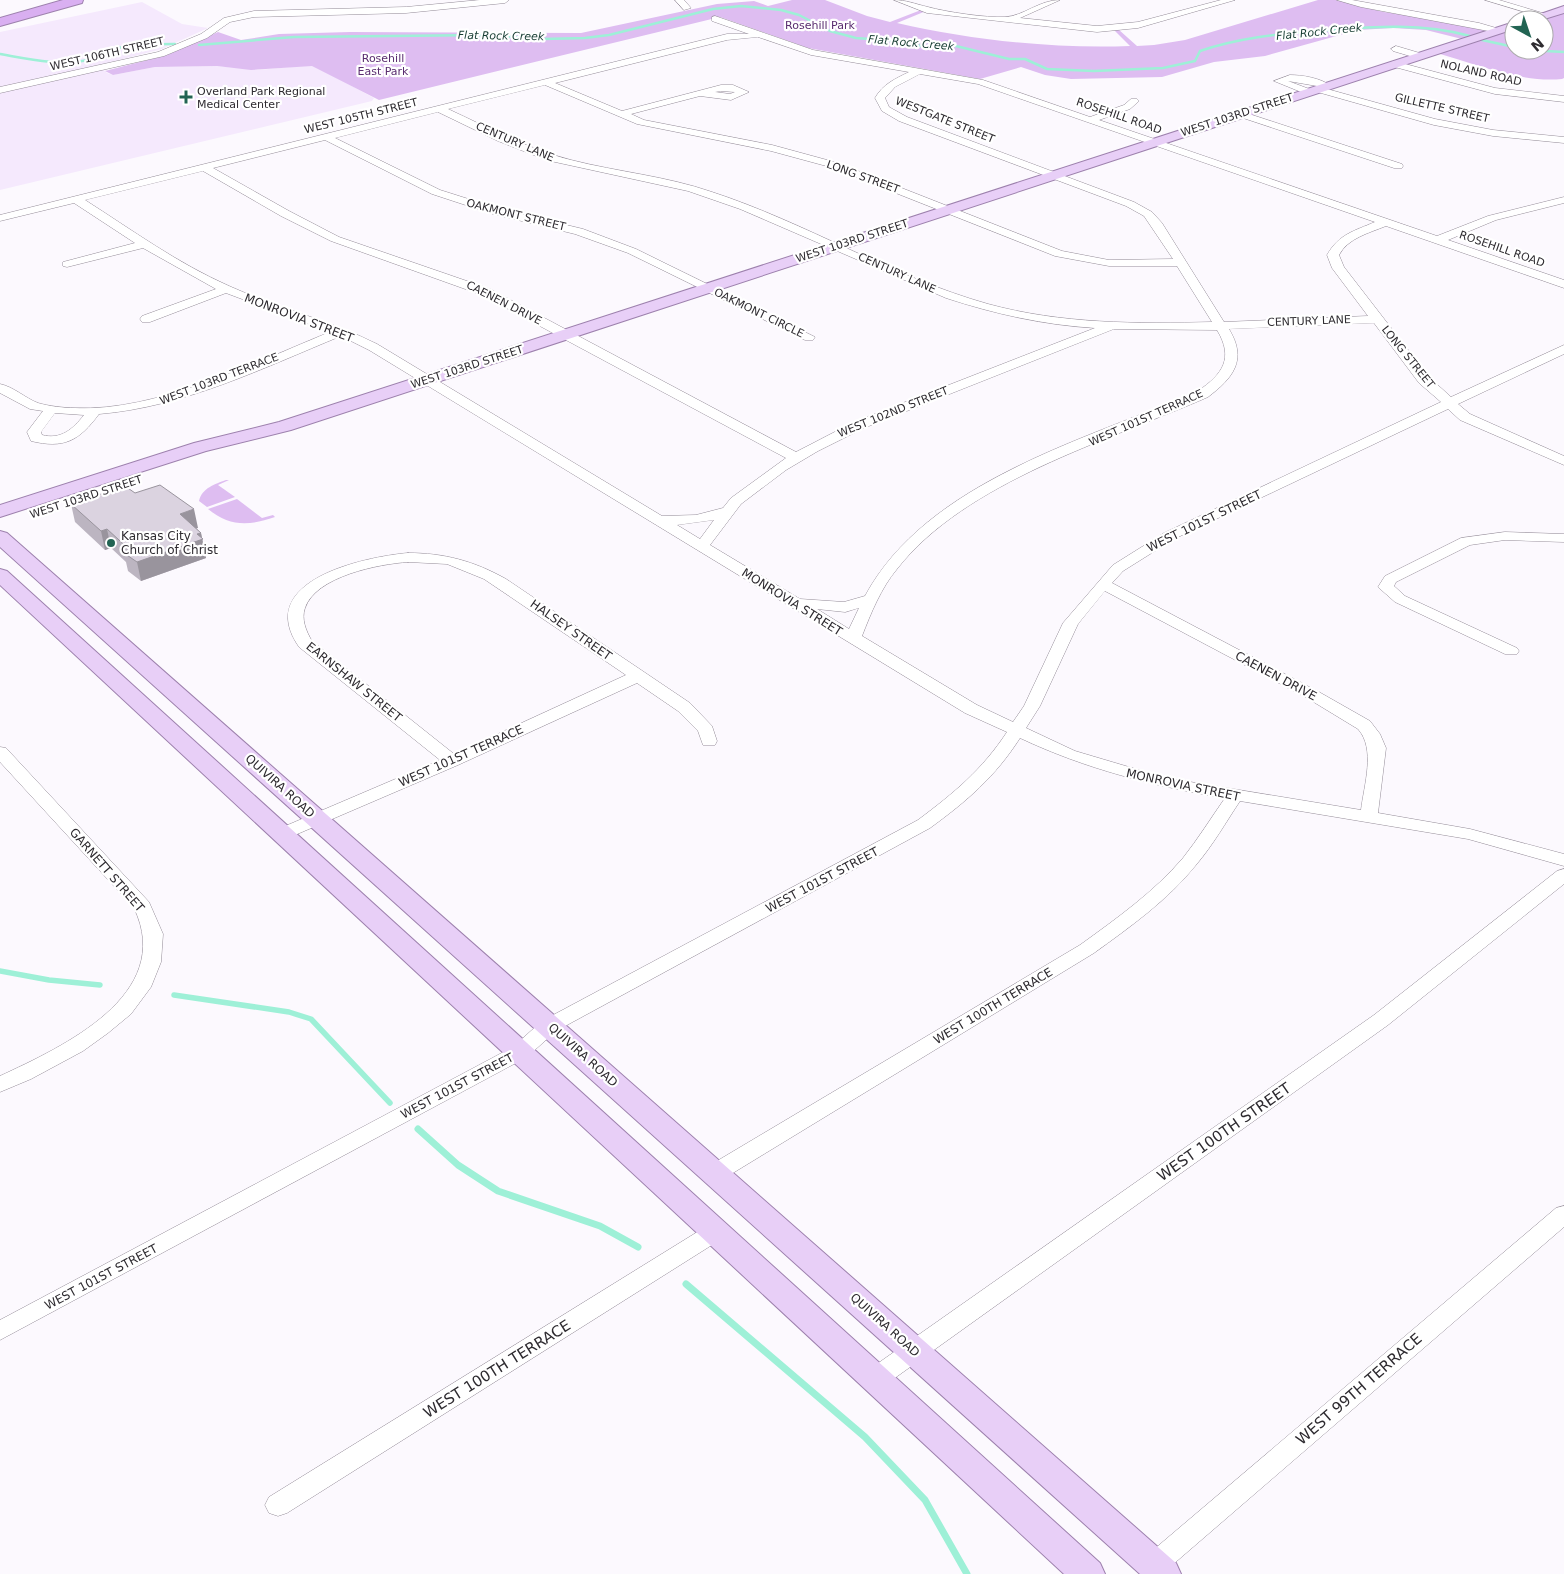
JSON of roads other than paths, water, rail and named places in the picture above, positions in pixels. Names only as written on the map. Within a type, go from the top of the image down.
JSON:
[{"type":"highway","points":[[0,10],[47,0]]},
{"type":"highway","points":[[0,16],[77,0]]},
{"type":"highway","points":[[0,22],[77,0]]},
{"type":"main road","name":"WEST 103RD STREET","points":[[0,526],[212,455],[285,426],[1504,28]]},
{"type":"main road","name":"WEST 103RD STREET","points":[[0,511],[200,447],[285,426]]},
{"type":"main road","name":"QUIVIRA ROAD","points":[[0,538],[1159,1569]]},
{"type":"main road","points":[[0,575],[1088,1574]]},
{"type":"street","points":[[344,12],[349,0]]},
{"type":"street","name":"WEST 106TH STREET","points":[[0,90],[161,54],[193,42],[212,32],[227,20],[241,16],[268,13],[406,10],[505,0]]},
{"type":"street","points":[[679,0],[687,8]]},
{"type":"street","points":[[898,0],[935,11],[1036,24],[1097,29],[1145,24],[1231,0]]},
{"type":"street","points":[[1001,20],[1026,14],[1039,5],[1056,0]]},
{"type":"street","points":[[1342,0],[1382,10],[1452,19],[1499,30]]},
{"type":"street","points":[[1489,0],[1526,10]]},
{"type":"street","points":[[232,10],[241,16]]},
{"type":"street","points":[[1026,14],[1036,24]]},
{"type":"street","name":"ROSEHILL ROAD","points":[[716,19],[820,54],[921,70],[980,82],[1564,284]]},
{"type":"street","name":"WEST 105TH STREET","points":[[727,37],[739,27]]},
{"type":"street","name":"WEST 105TH STREET","points":[[0,218],[727,37],[764,36]]},
{"type":"street","points":[[1396,49],[1420,56]]},
{"type":"street","name":"NOLAND ROAD","points":[[1394,64],[1495,92],[1564,100]]},
{"type":"street","name":"WESTGATE STREET","points":[[921,70],[890,86],[882,94],[881,104],[885,109],[903,119],[1054,175]]},
{"type":"street","name":"LONG STREET","points":[[545,82],[648,124],[728,138],[807,157],[859,174],[1069,257],[1110,263],[1180,262]]},
{"type":"street","name":"GILLETTE STREET","points":[[1317,89],[1434,122],[1493,132],[1564,140]]},
{"type":"street","points":[[621,114],[702,94]]},
{"type":"street","points":[[1090,120],[1127,107],[1134,101]]},
{"type":"street","name":"CENTURY LANE","points":[[440,109],[546,156],[706,193],[742,206],[959,298],[1009,312],[1053,320],[1114,325],[1376,319]]},
{"type":"street","points":[[1240,114],[1398,166]]},
{"type":"street","name":"OAKMONT STREET","points":[[326,137],[436,192],[470,204],[570,229],[608,241],[709,288]]},
{"type":"street","name":"CAENEN DRIVE","points":[[204,167],[333,238],[386,258],[460,281],[505,301],[796,458]]},
{"type":"street","name":"WEST 101ST TERRACE","points":[[853,639],[869,600],[892,564],[954,509],[1023,471],[1188,401],[1214,386],[1228,371],[1233,358],[1228,338],[1148,214],[1130,204],[1054,175]]},
{"type":"street","name":"MONROVIA STREET","points":[[76,199],[185,269],[226,290],[340,332],[373,347],[853,639],[971,709],[1017,732],[1069,755],[1164,783],[1470,834],[1564,860]]},
{"type":"street","points":[[1438,240],[1509,213],[1564,200]]},
{"type":"street","name":"LONG STREET","points":[[1386,222],[1346,239],[1339,244],[1333,255],[1338,268],[1376,319],[1424,380],[1465,417],[1564,460]]},
{"type":"street","points":[[67,264],[146,244]]},
{"type":"street","name":"OAKMONT CIRCLE","points":[[709,288],[809,337]]},
{"type":"street","points":[[146,319],[226,290]]},
{"type":"street","points":[[1053,320],[1069,334],[1068,343]]},
{"type":"street","name":"WEST 102ND STREET","points":[[702,546],[736,501],[764,479],[796,458],[860,425],[1114,325]]},
{"type":"street","name":"WEST 103RD TERRACE","points":[[0,388],[14,398],[51,409],[94,412],[135,407],[183,394],[340,332]]},
{"type":"street","name":"WEST 101ST STREET","points":[[0,1331],[520,1052],[549,1026],[924,824],[963,795],[986,774],[1017,732],[1032,706],[1072,623],[1118,568],[1145,549],[1169,536],[1564,349]]},
{"type":"street","points":[[51,409],[34,432],[36,438],[57,441],[74,436],[94,412]]},
{"type":"street","points":[[657,519],[680,522],[710,518],[729,511]]},
{"type":"street","points":[[1511,651],[1400,599],[1386,588],[1390,580],[1473,540],[1504,536],[1564,538]]},
{"type":"street","name":"HALSEY STREET","points":[[339,573],[371,562],[428,549],[463,564],[498,580],[638,676],[696,718],[706,730],[709,741]]},
{"type":"street","name":"EARNSHAW STREET","points":[[339,573],[314,587],[302,599],[297,608],[295,624],[305,644],[452,761]]},
{"type":"street","name":"CAENEN DRIVE","points":[[1103,584],[1329,704],[1364,725],[1372,734],[1377,748],[1369,816]]},
{"type":"street","points":[[794,602],[845,607],[869,600]]},
{"type":"street","name":"WEST 101ST TERRACE","points":[[282,834],[452,761],[638,676]]},
{"type":"street","name":"GARNETT STREET","points":[[0,752],[142,906],[153,935],[152,958],[147,972],[137,991],[116,1016],[73,1049],[0,1085]]},
{"type":"street","name":"WEST 100TH TERRACE","points":[[715,1173],[1087,949],[1119,926],[1159,892],[1188,862],[1235,796]]},
{"type":"street","name":"WEST 100TH STREET","points":[[876,1378],[1382,1020],[1564,875]]},
{"type":"street","name":"WEST 99TH TERRACE","points":[[1159,1569],[1564,1214]]},
{"type":"street","name":"WEST 100TH TERRACE","points":[[278,1505],[715,1232]]},
{"type":"waterway","name":"Flat Rock Creek","points":[[199,45],[294,37],[486,35],[542,39],[585,38],[609,35],[713,9],[741,6],[781,10],[799,15],[830,31],[856,38],[898,41],[920,46],[956,46],[1009,59],[1025,59],[1047,69],[1094,71],[1163,68],[1195,61],[1200,51],[1214,47],[1258,37],[1287,34],[1356,28],[1413,27],[1470,36]]},
{"type":"waterway","name":"Flat Rock Creek","points":[[1482,40],[1504,45]]},
{"type":"waterway","name":"Flat Rock Creek","points":[[0,54],[44,61],[78,62],[92,59],[106,51],[117,48],[175,44]]},
{"type":"waterway","name":"Flat Rock Creek","points":[[1554,51],[1564,52]]},
{"type":"waterway","points":[[0,971],[49,980],[100,985]]},
{"type":"waterway","points":[[174,995],[289,1012],[311,1019],[390,1103]]},
{"type":"waterway","points":[[418,1129],[458,1165],[498,1191],[600,1226],[638,1247]]},
{"type":"waterway","points":[[686,1284],[865,1437],[925,1500],[967,1574]]},
{"type":"place","name":"Overland Park Regional Medical Center","points":[[186,97]]},
{"type":"place","name":"Kansas City Church of Christ","points":[[111,543]]},
{"type":"park label","name":"Rosehill Park","points":[[820,25]]},
{"type":"park label","name":"Rosehill East Park","points":[[383,64]]}]
